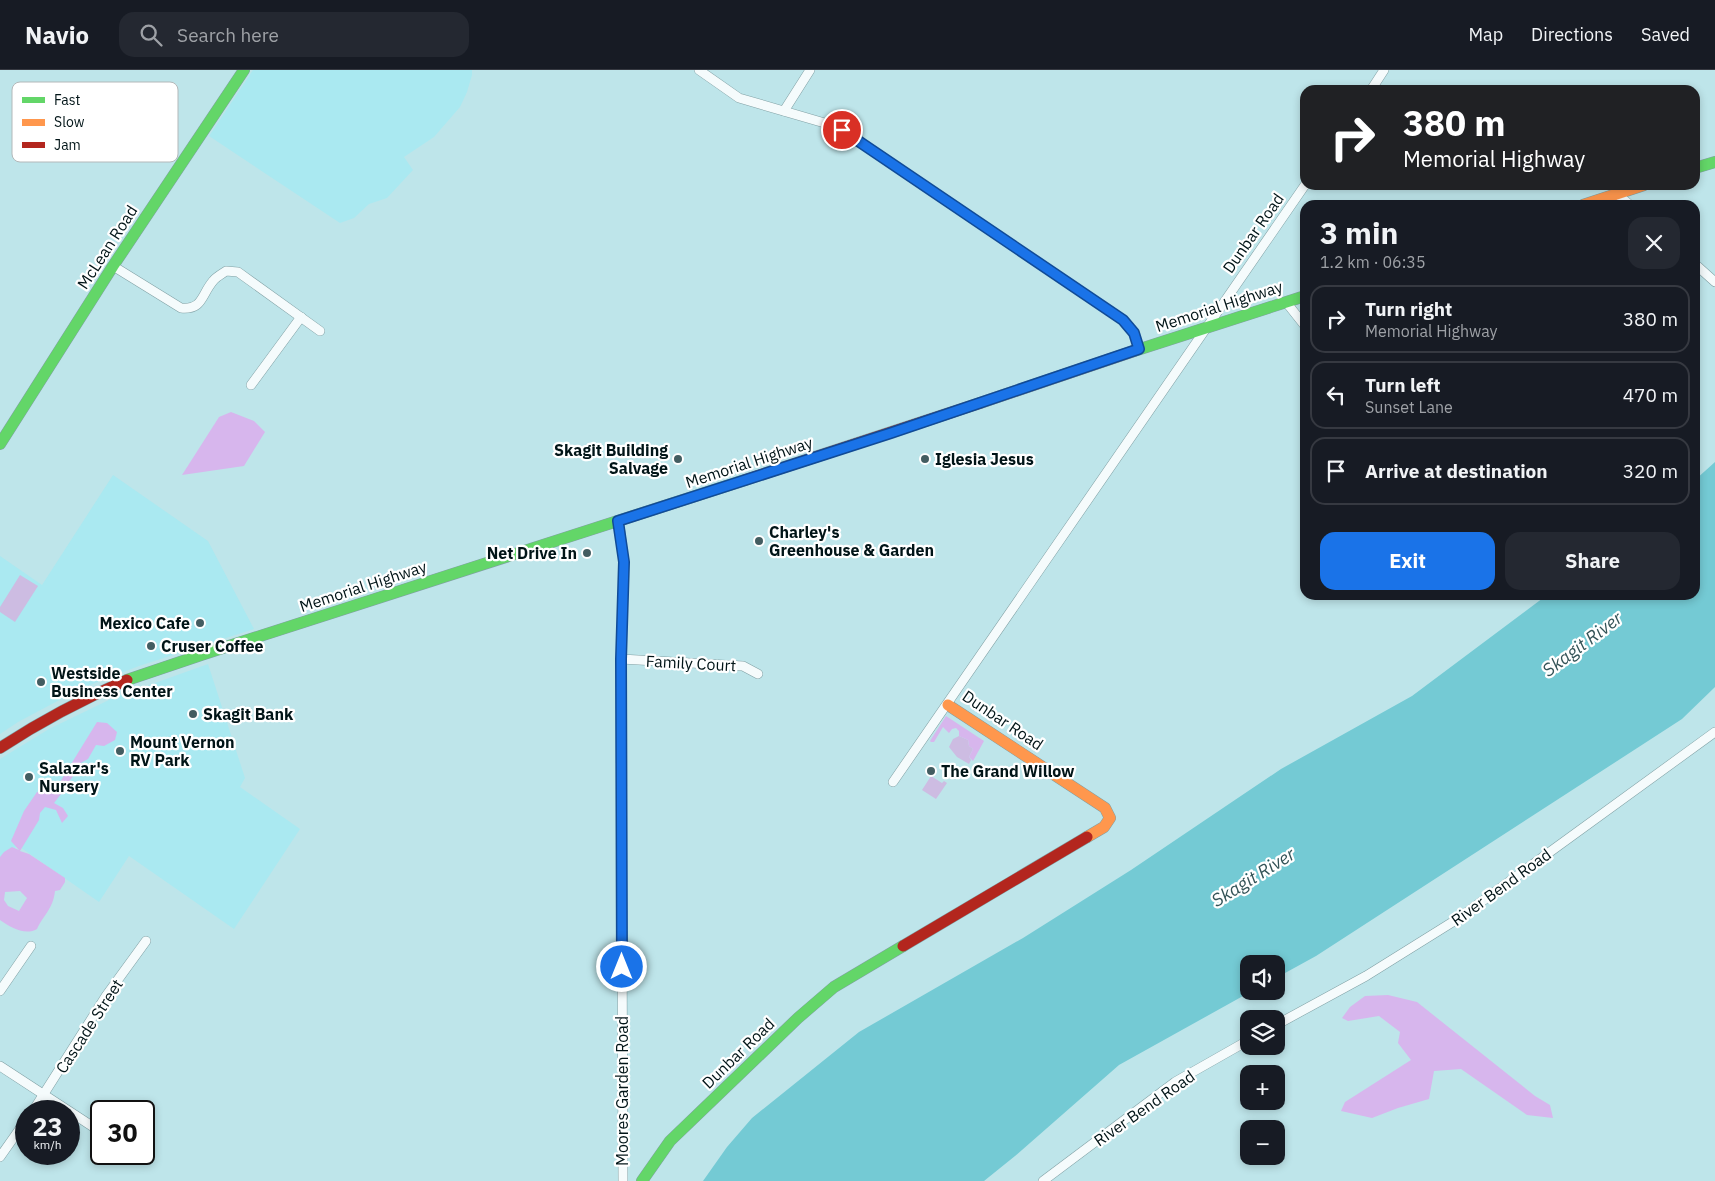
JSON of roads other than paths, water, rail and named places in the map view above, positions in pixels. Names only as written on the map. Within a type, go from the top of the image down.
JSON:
[{"type":"main road","name":"McLean Road","points":[[0,444],[113,266],[244,70]]},
{"type":"main road","points":[[1700,166],[1715,162]]},
{"type":"main road","points":[[1598,200],[1629,190]]},
{"type":"main road","name":"Memorial Highway","points":[[0,748],[32,727],[91,696],[201,655],[900,430],[1139,349],[1300,298]]},
{"type":"main road","name":"Dunbar Road","points":[[642,1181],[670,1140],[798,1018],[834,987],[1104,827],[1110,818],[1105,808],[948,705]]},
{"type":"street","points":[[699,70],[739,98],[828,124],[850,136],[1123,320],[1134,333],[1139,349]]},
{"type":"street","points":[[784,110],[810,70]]},
{"type":"street","points":[[1374,85],[1384,70]]},
{"type":"street","name":"Dunbar Road","points":[[948,705],[1302,190]]},
{"type":"street","points":[[1617,194],[1624,200]]},
{"type":"street","points":[[113,266],[181,308],[189,309],[196,306],[213,280],[226,270],[238,272],[320,331]]},
{"type":"street","points":[[1700,268],[1715,282]]},
{"type":"street","points":[[1286,302],[1300,320]]},
{"type":"street","points":[[251,385],[300,317]]},
{"type":"street","name":"Moores Garden Road","points":[[618,521],[624,562],[621,659],[623,1181]]},
{"type":"street","name":"Family Court","points":[[621,659],[743,666],[758,674]]},
{"type":"street","points":[[893,782],[948,705]]},
{"type":"street","name":"River Bend Road","points":[[1285,1020],[1366,976],[1459,918],[1715,732]]},
{"type":"street","name":"Cascade Street","points":[[41,1100],[106,996],[146,941]]},
{"type":"street","points":[[0,990],[31,946]]},
{"type":"street","name":"River Bend Road","points":[[1043,1181],[1175,1082],[1240,1045]]},
{"type":"street","points":[[0,1066],[90,1125]]},
{"type":"street","points":[[0,1157],[15,1136]]},
{"type":"water","name":"Skagit River","points":[[1715,462],[1715,687],[1682,719],[1316,956],[1285,973],[1285,955],[1240,955],[1240,998],[1119,1065],[984,1181],[703,1181],[727,1147],[752,1118],[859,1032],[1023,938],[1131,870],[1281,769],[1412,696],[1540,600],[1700,600],[1700,476]]},
{"type":"place","name":"Skagit Building Salvage","points":[[678,459]]},
{"type":"place","name":"Iglesia Jesus","points":[[925,459]]},
{"type":"place","name":"Charley's Greenhouse & Garden","points":[[759,541]]},
{"type":"place","name":"Net Drive In","points":[[587,553]]},
{"type":"place","name":"Mexico Cafe","points":[[200,623]]},
{"type":"place","name":"Cruser Coffee","points":[[151,646]]},
{"type":"place","name":"Westside Business Center","points":[[41,682]]},
{"type":"place","name":"Skagit Bank","points":[[193,714]]},
{"type":"place","name":"Mount Vernon RV Park","points":[[120,751]]},
{"type":"place","name":"The Grand Willow","points":[[931,771]]},
{"type":"place","name":"Salazar's Nursery","points":[[29,777]]}]
